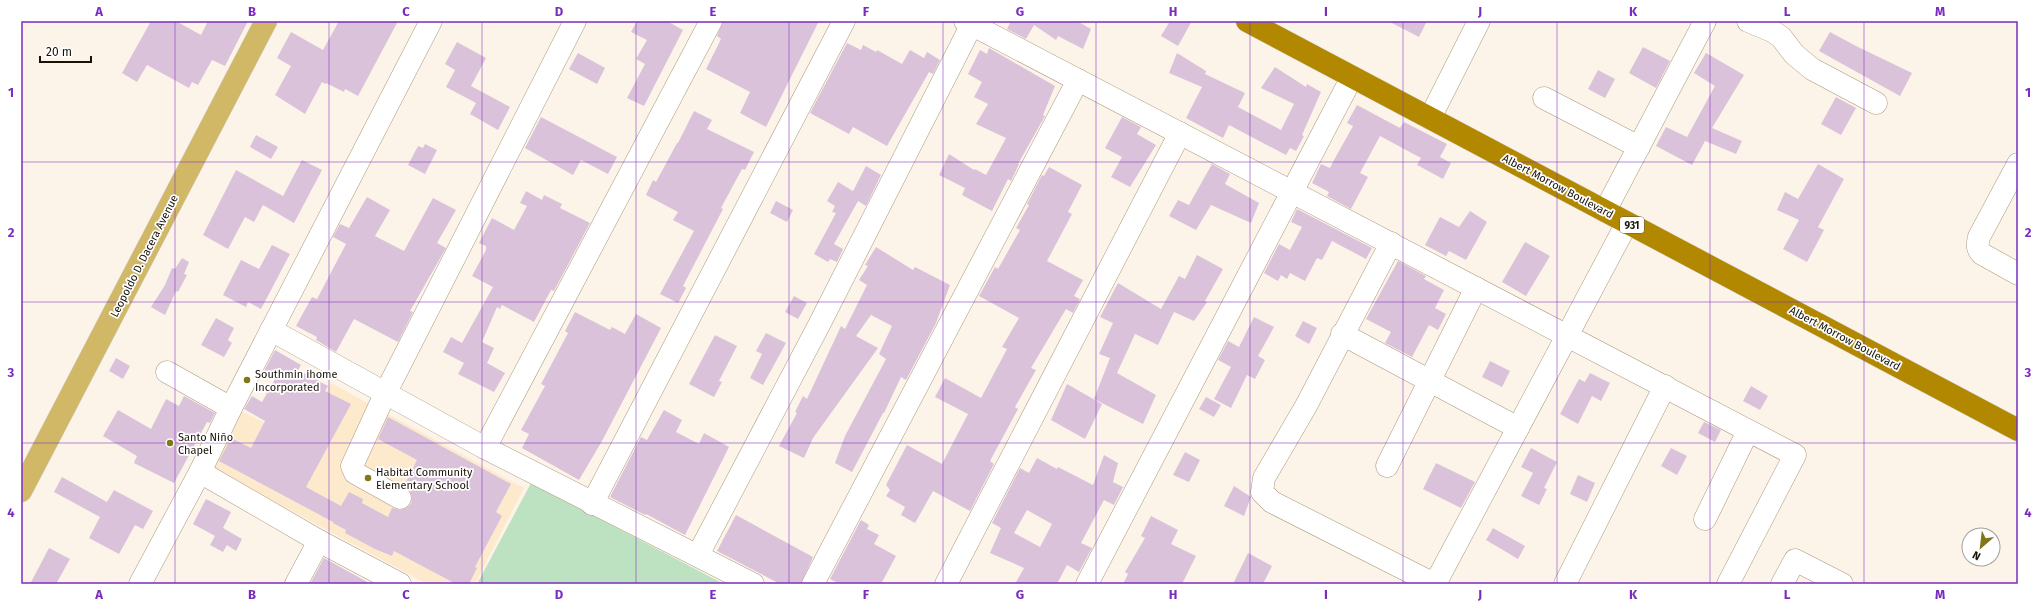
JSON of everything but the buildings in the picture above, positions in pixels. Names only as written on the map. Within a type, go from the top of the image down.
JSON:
[{"type":"highway","name":"Albert Morrow Boulevard","points":[[1247,21],[2018,430]]},
{"type":"main road","name":"Leopoldo D. Dacera Avenue","points":[[21,491],[266,21]]},
{"type":"street","points":[[140,584],[200,472],[231,408],[431,21]]},
{"type":"street","points":[[400,498],[352,470],[355,459],[385,394],[575,21]]},
{"type":"street","points":[[485,448],[710,21]]},
{"type":"street","points":[[592,504],[844,21]]},
{"type":"street","points":[[1430,118],[1479,21]]},
{"type":"street","points":[[1605,211],[1705,21]]},
{"type":"street","points":[[1748,21],[1772,31],[1781,37],[1794,54],[1812,69],[1876,103]]},
{"type":"street","points":[[698,555],[819,325],[969,23],[1795,455],[1728,584]]},
{"type":"street","points":[[1087,584],[1352,77]]},
{"type":"street","points":[[813,584],[1078,80]]},
{"type":"street","points":[[1544,98],[1639,147]]},
{"type":"street","points":[[946,584],[1180,133]]},
{"type":"street","points":[[2018,164],[1979,237],[1977,245],[1982,254],[2018,274]]},
{"type":"street","points":[[1391,243],[1342,334],[1306,406],[1264,478],[1262,492],[1272,502],[1435,584],[1627,223]]},
{"type":"street","points":[[1387,466],[1476,288]]},
{"type":"street","points":[[271,330],[485,448],[592,504],[698,555],[753,584]]},
{"type":"street","points":[[1342,334],[1518,428]]},
{"type":"street","points":[[167,372],[231,408]]},
{"type":"street","points":[[1565,584],[1665,386]]},
{"type":"street","points":[[1705,519],[1748,431]]},
{"type":"street","points":[[200,472],[319,541],[400,584]]},
{"type":"street","points":[[296,584],[319,541]]},
{"type":"street","points":[[1782,584],[1795,560],[1842,584]]},
{"type":"shaded area","name":"Habitat Community Elementary School","points":[[331,383],[524,488],[475,584],[427,584],[212,468],[241,411],[300,440]]},
{"type":"green space","points":[[531,483],[724,584],[477,584]]},
{"type":"place","name":"Southmin ihome Incorporated","points":[[247,380]]},
{"type":"place","name":"Santo Niño Chapel","points":[[170,443]]},
{"type":"place","name":"Habitat Community Elementary School","points":[[368,478]]}]
